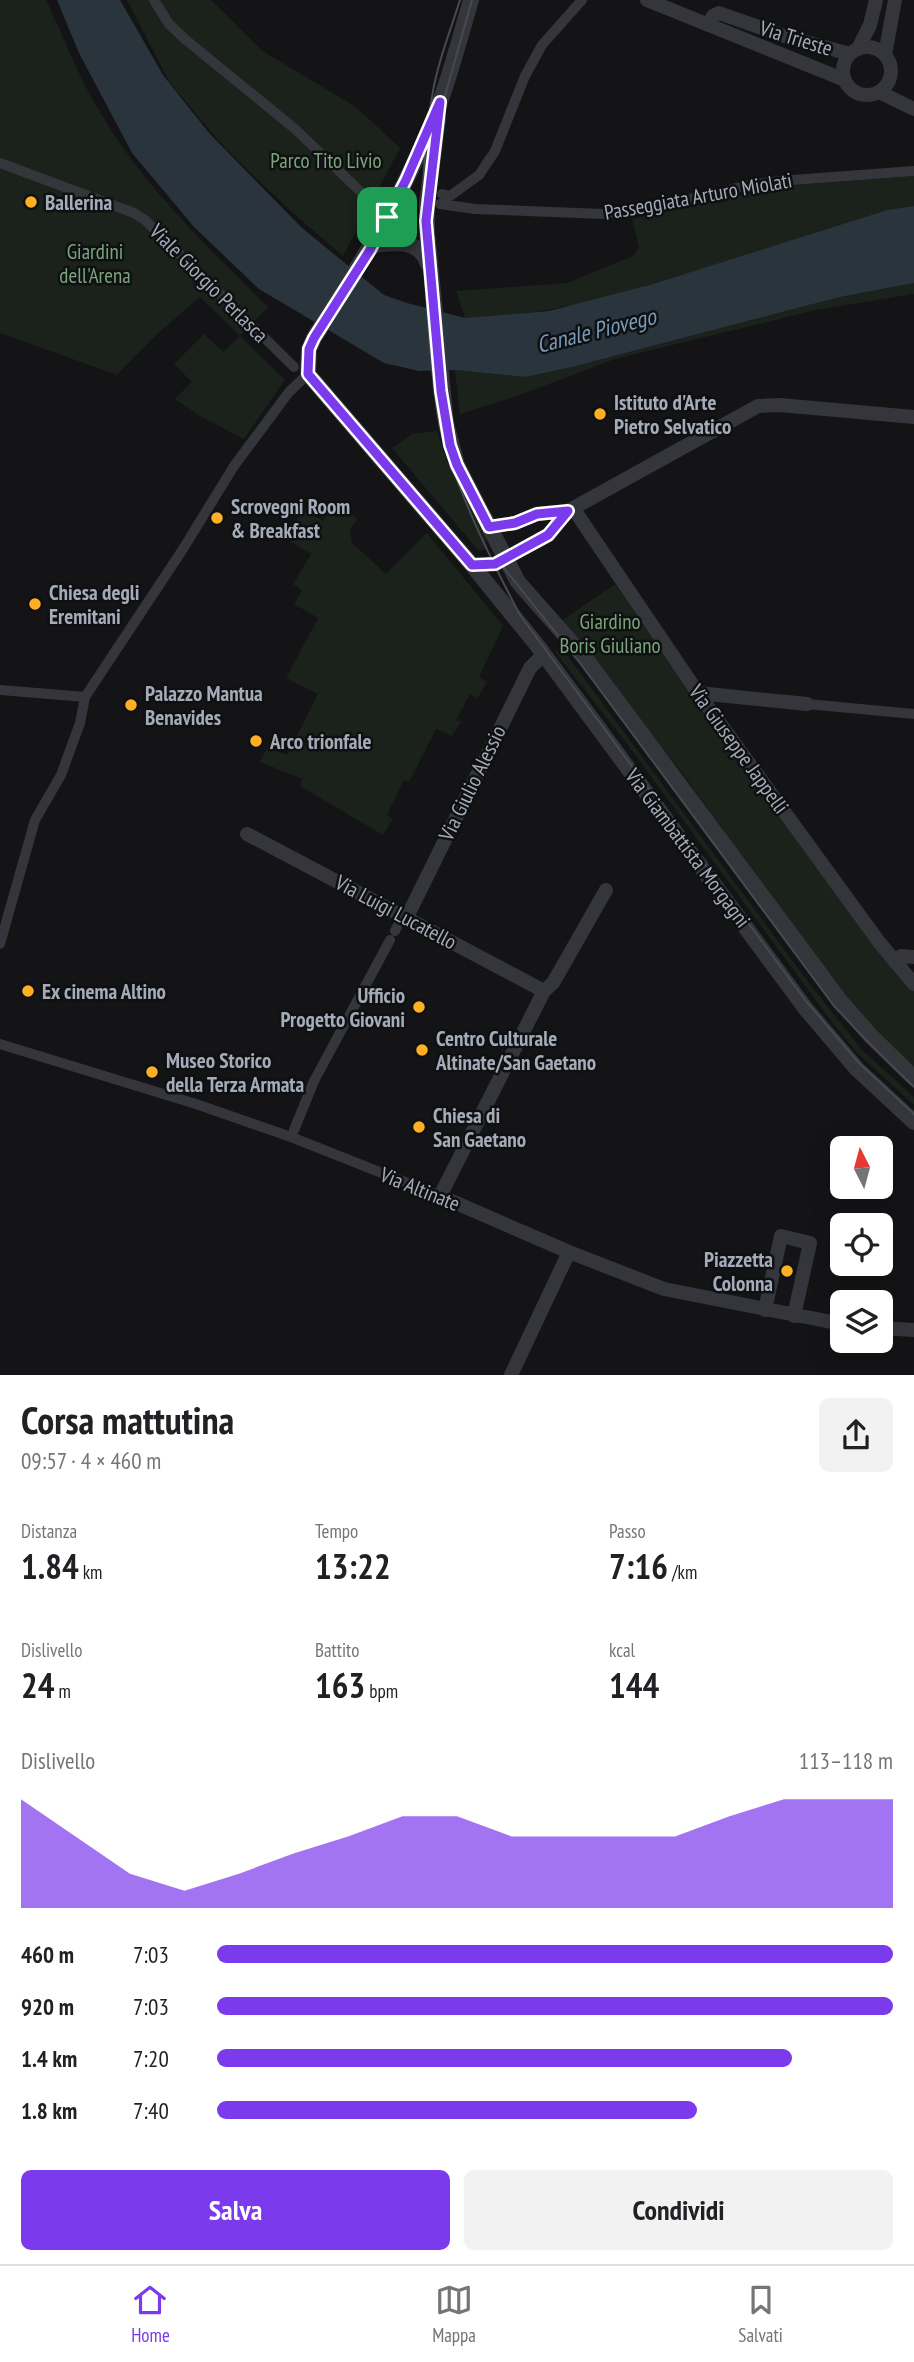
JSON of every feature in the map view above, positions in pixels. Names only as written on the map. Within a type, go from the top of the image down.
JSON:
[{"type":"street","points":[[154,0],[169,24],[186,40],[295,129],[387,217]]},
{"type":"street","points":[[0,944],[35,820],[61,775],[80,723],[85,697],[234,466],[289,392],[314,338],[371,248],[440,102],[471,0]]},
{"type":"street","name":"Passeggiata Arturo Miolati","points":[[582,0],[542,45],[525,76],[495,151],[479,175],[450,196],[441,199],[475,209],[603,214],[646,209],[749,185],[914,170]]},
{"type":"street","name":"Via Trieste","points":[[647,0],[845,80],[853,91],[859,94],[879,92],[914,109]]},
{"type":"street","points":[[854,52],[870,24],[876,0]]},
{"type":"street","points":[[879,92],[891,78],[891,67],[885,55],[895,0]]},
{"type":"street","name":"Via Trieste","points":[[708,25],[713,16],[719,13],[784,36],[854,52],[872,48],[885,55]]},
{"type":"street","name":"Via Trieste","points":[[845,80],[844,64],[854,52]]},
{"type":"street","name":"Via Giambattista Morgagni","points":[[440,102],[427,203],[430,274],[441,391],[454,455],[504,558],[518,582],[586,659],[841,1002],[914,1078]]},
{"type":"street","name":"Viale Giorgio Perlasca","points":[[0,163],[134,213],[145,220],[301,370]]},
{"type":"street","points":[[371,248],[390,242],[415,246],[425,255],[430,274]]},
{"type":"street","name":"Via Giambattista Morgagni","points":[[301,370],[472,565],[544,654],[806,1009],[858,1069],[914,1122]]},
{"type":"street","points":[[472,565],[485,566],[548,535],[570,510],[758,406],[780,405],[914,417]]},
{"type":"street","points":[[489,527],[515,523],[537,514],[570,510]]},
{"type":"street","name":"Via Giuseppe Jappelli","points":[[570,510],[698,693],[895,962],[914,984]]},
{"type":"street","name":"Via Giulio Alessio","points":[[294,1130],[314,1082],[397,928],[530,668],[544,654]]},
{"type":"street","points":[[0,690],[85,697]]},
{"type":"street","points":[[698,693],[914,714]]},
{"type":"street","name":"Via Luigi Lucatello","points":[[247,834],[397,928],[544,991]]},
{"type":"street","points":[[440,1196],[544,991],[553,983],[606,890]]},
{"type":"street","points":[[895,962],[901,956],[914,957]]},
{"type":"street","name":"Via Altinate","points":[[0,1044],[196,1104],[291,1138],[440,1196],[569,1252],[664,1289],[830,1322]]},
{"type":"street","points":[[765,1310],[781,1236],[810,1242],[794,1316]]},
{"type":"street","points":[[512,1375],[569,1252]]},
{"type":"street","points":[[893,1329],[914,1330]]},
{"type":"green space","name":"Giardini dell'Arena","points":[[0,0],[46,0],[90,94],[114,135],[176,213],[268,307],[240,336],[200,297],[157,334],[117,375],[0,333]]},
{"type":"green space","name":"Parco Tito Livio","points":[[127,0],[211,0],[264,52],[356,107],[400,148],[343,256],[294,214],[225,148],[170,83]]},
{"type":"green space","points":[[914,176],[914,206],[887,210],[622,293],[530,313],[465,318],[456,291],[567,283],[633,256],[639,247],[632,219],[783,186]]},
{"type":"green space","points":[[914,283],[914,294],[816,310],[615,359],[520,395],[460,414],[455,370],[525,377],[840,297]]},
{"type":"green space","points":[[204,334],[223,352],[240,336],[285,380],[244,439],[175,399],[192,382],[174,364]]},
{"type":"green space","points":[[437,431],[449,466],[486,537],[487,549],[478,550],[392,448],[412,434]]},
{"type":"green space","points":[[345,508],[357,519],[350,530],[352,543],[386,574],[427,533],[503,626],[479,677],[487,682],[478,698],[470,694],[456,720],[461,722],[452,736],[436,729],[409,782],[404,780],[387,815],[393,819],[383,835],[300,786],[302,779],[260,762],[267,748],[287,755],[318,694],[286,678],[318,618],[294,604],[302,590],[293,584],[311,554],[286,539],[303,510],[323,521],[330,512],[339,516]]},
{"type":"green space","name":"Giardino Boris Giuliano","points":[[615,584],[720,737],[914,991],[914,1073],[842,994],[680,770],[560,622]]},
{"type":"green space","points":[[561,647],[809,983],[862,1050],[914,1097],[914,1105],[858,1054],[831,1021],[628,745],[555,652]]},
{"type":"water","name":"Canale Piovego","points":[[57,0],[120,0],[163,75],[209,133],[302,228],[384,295],[407,303],[465,318],[549,311],[653,284],[887,210],[914,206],[914,283],[840,297],[525,377],[455,370],[419,371],[384,363],[259,289],[195,228],[132,153],[79,53]]},
{"type":"tram line","points":[[460,0],[434,85],[425,159],[423,221],[437,413],[449,458],[467,504],[520,615],[806,1001],[859,1063],[914,1114]]},
{"type":"tram line","points":[[435,131],[472,0]]},
{"type":"tram line","points":[[504,568],[580,663],[834,1006],[914,1087]]},
{"type":"place","name":"Ballerina","points":[[31,202]]},
{"type":"place","name":"Istituto d'Arte Pietro Selvatico","points":[[600,414]]},
{"type":"place","name":"Scrovegni Room & Breakfast","points":[[217,518]]},
{"type":"place","name":"Chiesa degli Eremitani","points":[[35,604]]},
{"type":"place","name":"Palazzo Mantua Benavides","points":[[131,705]]},
{"type":"place","name":"Arco trionfale","points":[[256,741]]},
{"type":"place","name":"Ex cinema Altino","points":[[28,991]]},
{"type":"place","name":"Ufficio Progetto Giovani","points":[[419,1007]]},
{"type":"place","name":"Centro Culturale Altinate/San Gaetano","points":[[422,1050]]},
{"type":"place","name":"Museo Storico della Terza Armata","points":[[152,1072]]},
{"type":"place","name":"Chiesa di San Gaetano","points":[[419,1127]]},
{"type":"place","name":"Piazzetta Colonna","points":[[787,1271]]},
{"type":"route","points":[[440,102],[427,203],[426,232],[441,391],[450,445],[457,465],[489,527],[515,523],[537,514],[568,511],[548,535],[495,564],[472,565],[308,374],[307,360],[314,338],[370,250],[387,217],[440,102]]}]
